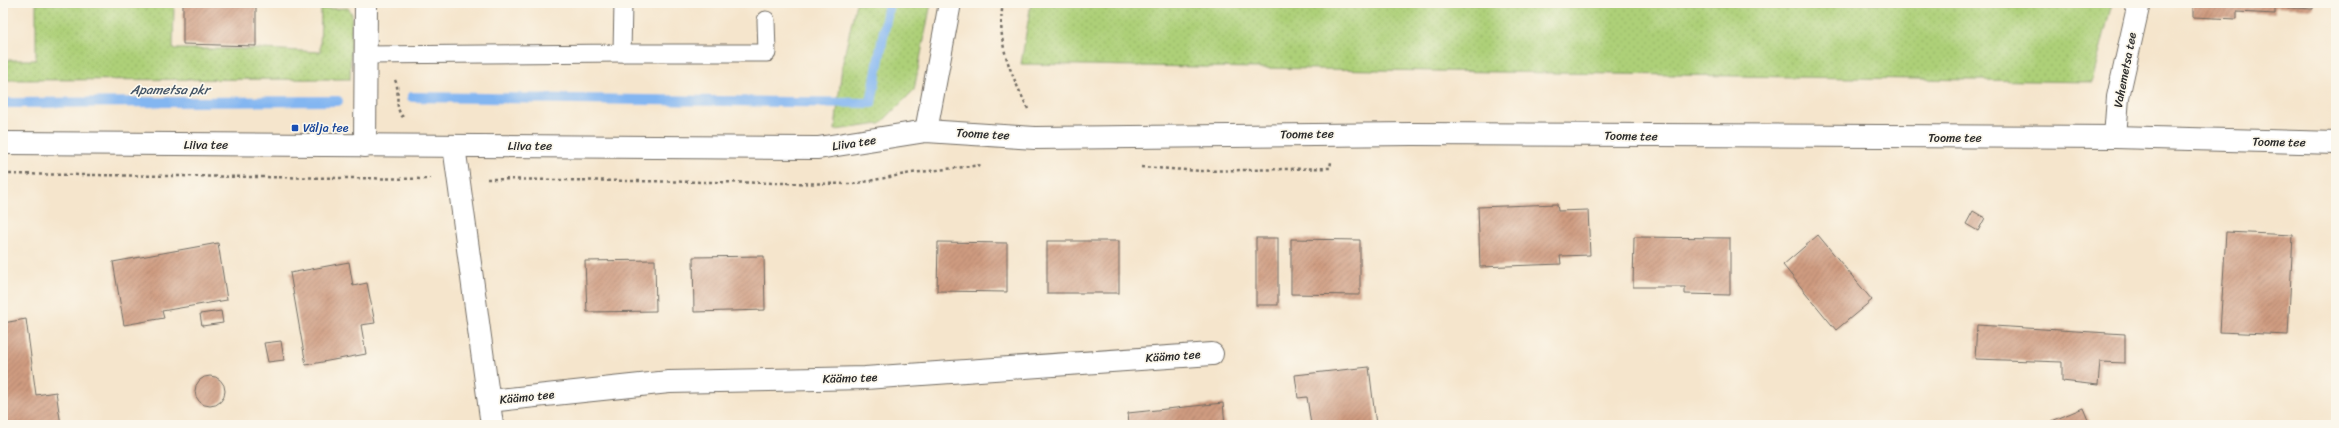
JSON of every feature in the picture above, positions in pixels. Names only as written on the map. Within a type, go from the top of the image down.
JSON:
[{"type":"street","points":[[365,146],[366,3]]},
{"type":"street","points":[[926,131],[950,3]]},
{"type":"street","name":"Vahemetsa tee","points":[[2115,138],[2118,97],[2139,3]]},
{"type":"street","name":"Toome tee","points":[[926,131],[1034,138],[1332,134],[2115,138],[2336,143]]},
{"type":"street","name":"Liiva tee","points":[[3,143],[818,148],[926,131]]},
{"type":"street","name":"Käämo tee","points":[[454,146],[492,425]]},
{"type":"street","name":"Käämo tee","points":[[489,401],[669,382],[865,378],[1212,354]]},
{"type":"lane","points":[[622,53],[623,3]]},
{"type":"lane","points":[[366,55],[767,53],[766,20]]},
{"type":"path","points":[[1003,3],[1000,23],[1007,65],[1031,114],[1034,138]]},
{"type":"green space","points":[[36,3],[174,3],[173,49],[263,49],[320,52],[321,9],[348,8],[352,14],[350,79],[3,80],[3,60],[36,60]]},
{"type":"green space","points":[[856,3],[931,3],[914,90],[880,124],[835,130],[842,66]]},
{"type":"green space","points":[[1031,3],[2112,3],[2092,82],[1021,64]]},
{"type":"building","points":[[183,3],[256,3],[256,46],[183,44]]},
{"type":"building","points":[[563,3],[563,5],[537,4]]},
{"type":"building","points":[[2193,3],[2313,3],[2313,9],[2275,7],[2275,14],[2237,12],[2237,19],[2193,17]]},
{"type":"building","points":[[1557,204],[1558,211],[1588,210],[1590,255],[1560,256],[1561,264],[1480,267],[1478,207]]},
{"type":"building","points":[[1973,211],[1985,218],[1978,231],[1966,224]]},
{"type":"building","points":[[2226,232],[2293,235],[2288,335],[2220,332]]},
{"type":"building","points":[[1818,235],[1872,300],[1836,330],[1783,265]]},
{"type":"building","points":[[1634,237],[1730,238],[1730,295],[1685,294],[1685,287],[1633,287]]},
{"type":"building","points":[[1256,238],[1278,238],[1278,305],[1256,305]]},
{"type":"building","points":[[1291,239],[1360,240],[1360,295],[1291,294]]},
{"type":"building","points":[[1047,241],[1119,241],[1119,293],[1047,293]]},
{"type":"building","points":[[938,242],[1007,243],[1007,292],[937,291]]},
{"type":"building","points":[[218,243],[227,300],[162,311],[164,318],[124,325],[113,262]]},
{"type":"building","points":[[764,256],[765,310],[694,312],[693,257]]},
{"type":"building","points":[[655,260],[656,311],[587,312],[585,261]]},
{"type":"building","points":[[349,262],[353,286],[367,283],[375,323],[361,325],[366,354],[306,365],[290,273]]},
{"type":"building","points":[[221,311],[223,323],[202,326],[200,314]]},
{"type":"building","points":[[26,319],[36,395],[56,392],[61,425],[3,425],[3,323]]},
{"type":"building","points":[[1977,325],[2125,334],[2125,363],[2100,362],[2098,385],[2062,381],[2062,362],[1975,359]]},
{"type":"building","points":[[281,341],[284,360],[268,362],[264,343]]},
{"type":"building","points":[[1369,367],[1376,425],[1311,425],[1307,397],[1298,398],[1295,375]]},
{"type":"building","points":[[210,376],[220,381],[225,391],[220,401],[210,406],[200,401],[195,391],[200,381]]},
{"type":"building","points":[[1223,403],[1225,425],[1129,425],[1128,413]]},
{"type":"building","points":[[2083,408],[2090,425],[2053,425],[2052,421]]},
{"type":"waterway","points":[[412,97],[871,103],[889,3]]},
{"type":"waterway","name":"Apametsa pkr","points":[[3,103],[338,101]]},
{"type":"place","name":"Välja tee","points":[[295,128]]}]
